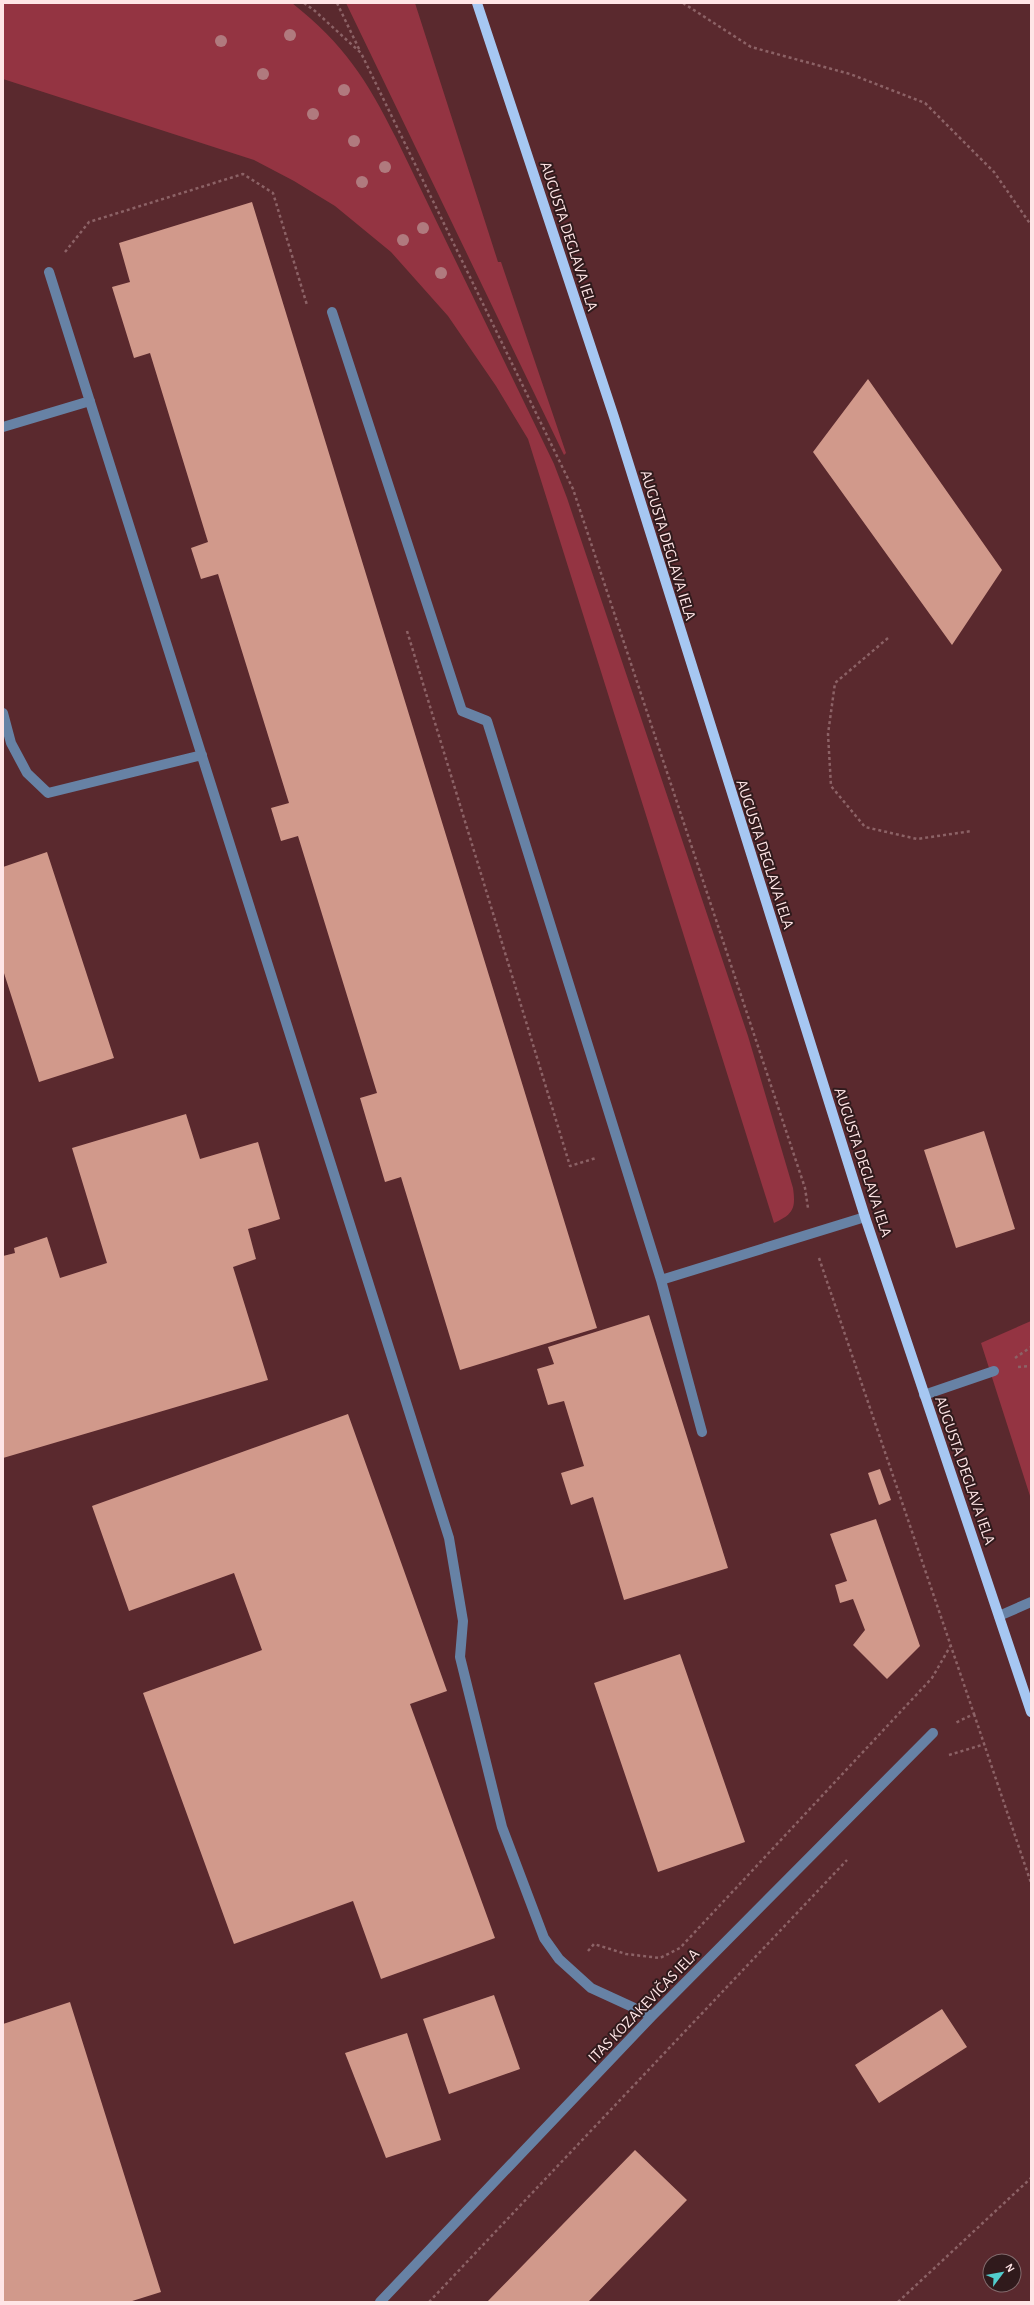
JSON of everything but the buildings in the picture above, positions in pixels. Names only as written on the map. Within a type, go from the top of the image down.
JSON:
[{"type":"main road","name":"AUGUSTA DEGLAVA IELA","points":[[480,4],[614,417],[865,1217],[1031,1712]]},
{"type":"street","points":[[49,272],[449,1538],[463,1621],[460,1657],[502,1827],[544,1938],[559,1959],[591,1988],[652,2016]]},
{"type":"street","points":[[332,312],[462,711],[486,721],[661,1280],[702,1432]]},
{"type":"street","points":[[3,427],[90,401]]},
{"type":"street","points":[[3,713],[11,743],[27,773],[48,794],[202,755]]},
{"type":"street","points":[[661,1280],[865,1217]]},
{"type":"street","points":[[924,1395],[994,1371]]},
{"type":"street","points":[[999,1616],[1031,1602]]},
{"type":"street","name":"ITAS KOZAKEVIČAS IELA","points":[[380,2302],[652,2016],[933,1733]]},
{"type":"path","points":[[304,3],[315,11],[361,53]]},
{"type":"path","points":[[336,3],[573,489],[806,1188],[810,1234],[951,1644],[1031,1883]]},
{"type":"path","points":[[683,3],[751,46],[850,74],[925,103],[994,172],[1031,225]]},
{"type":"path","points":[[49,272],[89,222],[243,174],[273,193],[308,307]]},
{"type":"path","points":[[405,627],[570,1166],[598,1157],[600,1164]]},
{"type":"path","points":[[888,638],[835,683],[828,734],[831,786],[864,827],[917,839],[972,831]]},
{"type":"path","points":[[571,1970],[594,1944],[626,1954],[660,1958],[680,1948],[932,1678],[951,1644]]},
{"type":"path","points":[[933,1733],[974,1714]]},
{"type":"path","points":[[944,1756],[985,1744]]},
{"type":"path","points":[[429,2302],[851,1855]]},
{"type":"path","points":[[898,2302],[1031,2178]]},
{"type":"shaded area","points":[[3,3],[292,3],[326,33],[340,48],[353,64],[375,98],[396,138],[554,464],[567,498],[748,1036],[793,1188],[794,1201],[792,1210],[785,1217],[774,1223],[528,439],[496,386],[448,316],[391,252],[335,206],[294,181],[254,160],[3,79]]},
{"type":"shaded area","points":[[346,3],[415,3],[498,262],[501,262],[566,453],[564,455]]},
{"type":"shaded area","points":[[1031,1321],[1031,1499],[981,1343]]}]
